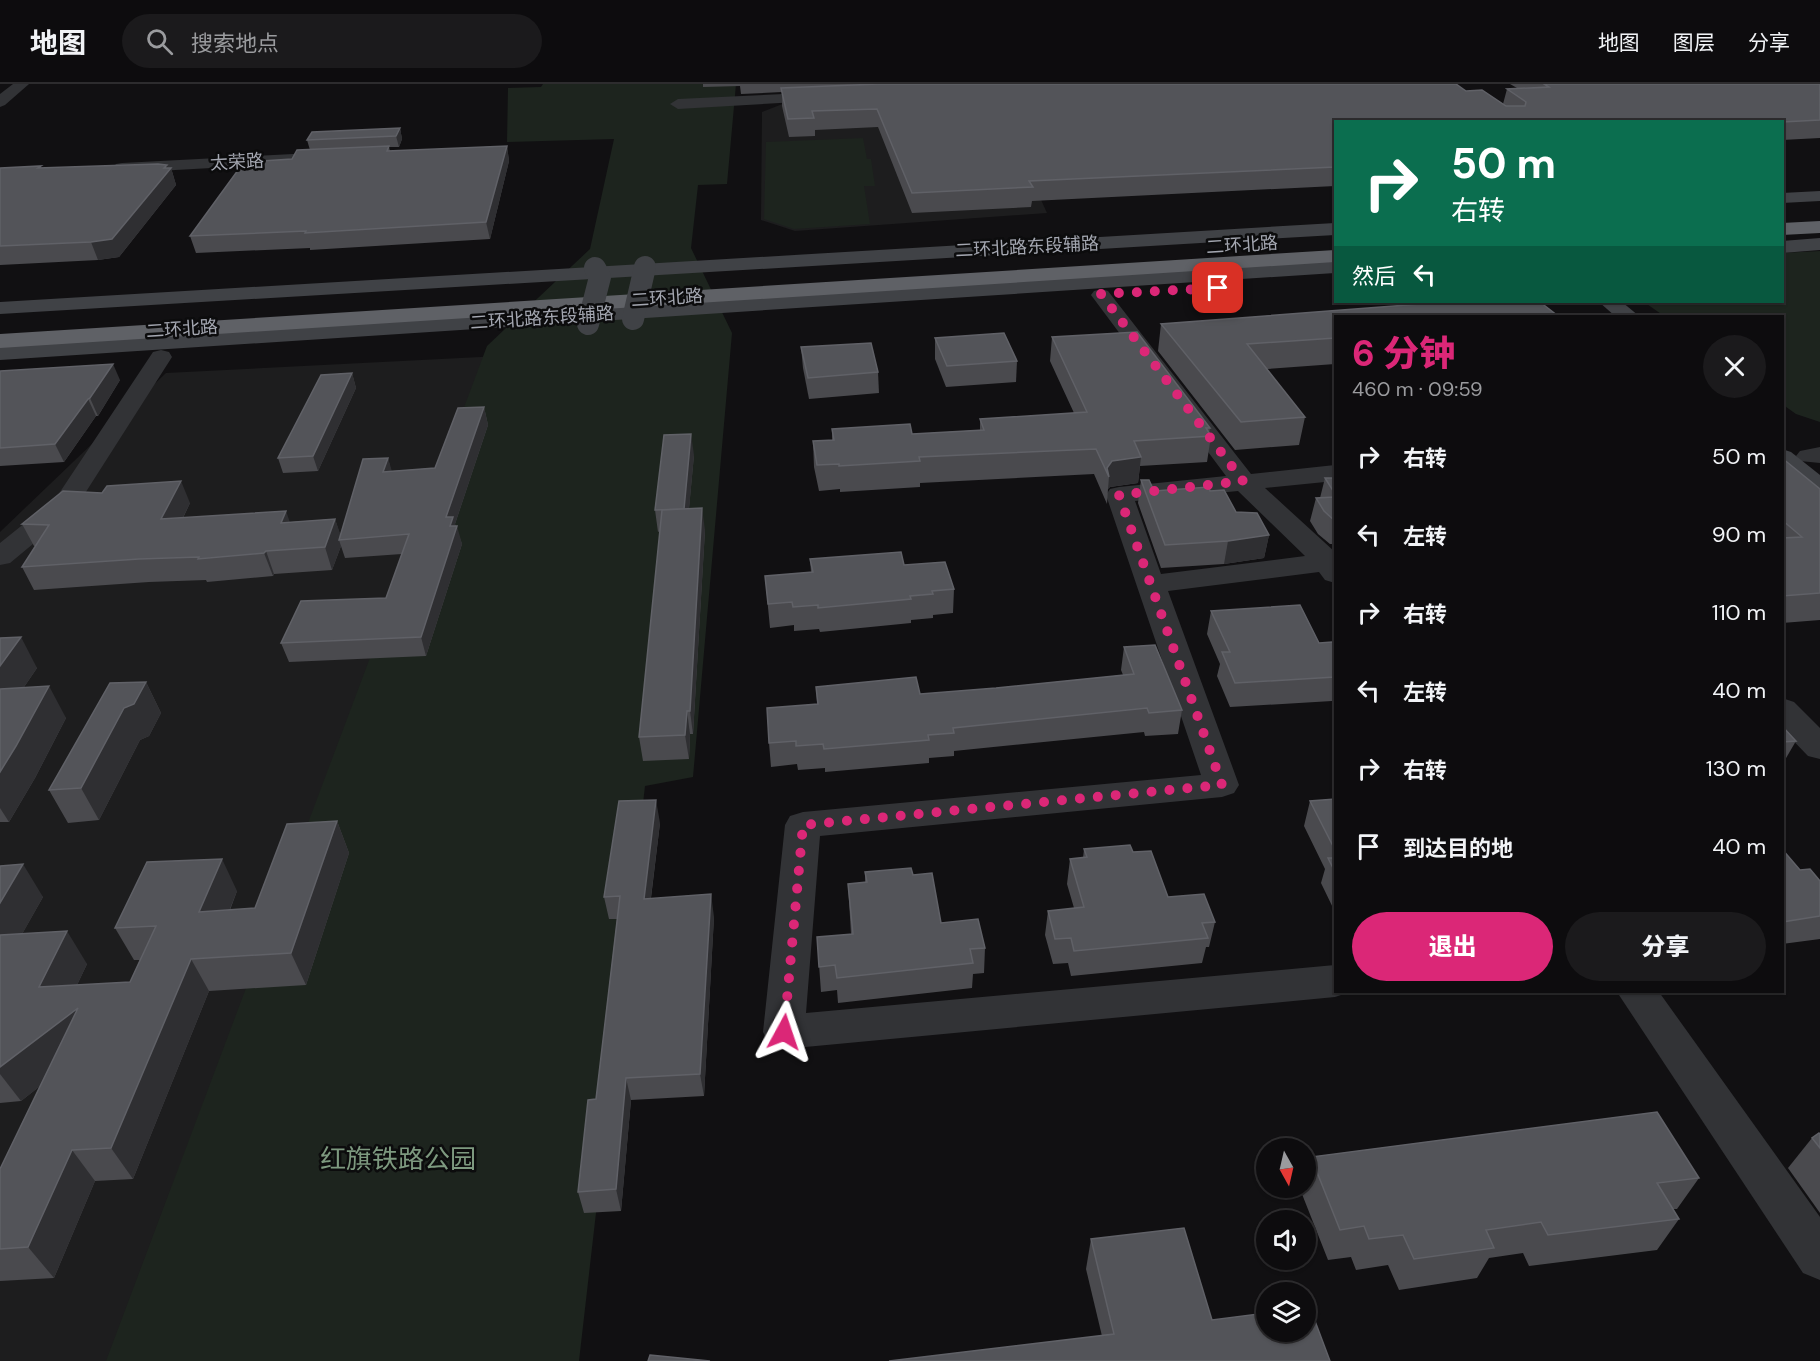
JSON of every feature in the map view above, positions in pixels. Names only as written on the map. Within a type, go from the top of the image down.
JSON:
[{"type":"highway","points":[[1784,213],[1820,211]]},
{"type":"highway","points":[[1784,229],[1820,227]]},
{"type":"highway","name":"二环北路","points":[[0,321],[1333,255]]},
{"type":"highway","name":"二环北路","points":[[0,341],[1333,255]]},
{"type":"street","points":[[0,102],[22,84]]},
{"type":"street","points":[[678,104],[844,96]]},
{"type":"street","name":"太荣路","points":[[107,168],[332,158]]},
{"type":"street","points":[[1784,198],[1820,196]]},
{"type":"street","points":[[1334,216],[661,259],[645,267],[633,319],[640,329],[1101,294],[1334,280]]},
{"type":"street","name":"二环北路东段辅路","points":[[0,309],[1334,229]]},
{"type":"street","points":[[1784,247],[1820,244]]},
{"type":"street","name":"二环北路东段辅路","points":[[0,353],[1333,255]]},
{"type":"street","points":[[0,296],[572,262],[595,268],[600,277],[588,324],[560,335],[0,366]]},
{"type":"street","points":[[1101,294],[1243,481],[1332,565]]},
{"type":"street","points":[[1589,303],[1605,315]]},
{"type":"street","points":[[1610,303],[1627,315]]},
{"type":"street","points":[[0,557],[66,503],[161,357]]},
{"type":"street","points":[[1784,437],[1816,459]]},
{"type":"street","points":[[1784,459],[1820,488]]},
{"type":"street","points":[[1334,473],[1119,495],[1222,785],[803,825],[784,1032],[1334,981]]},
{"type":"street","points":[[1150,584],[1332,565]]},
{"type":"street","points":[[1784,711],[1820,748]]},
{"type":"street","points":[[1638,993],[1820,1257]]},
{"type":"shaded area","points":[[993,94],[1047,213],[795,231],[761,220],[762,112],[785,103]]},
{"type":"shaded area","points":[[558,353],[292,1361],[0,1361],[0,532],[166,373]]},
{"type":"green space","name":"红旗铁路公园","points":[[543,84],[736,84],[727,184],[698,185],[691,248],[732,333],[693,777],[645,786],[579,1361],[106,1361],[487,346],[590,249],[614,139],[507,142],[508,88],[541,87]]},
{"type":"green space","points":[[863,138],[867,159],[871,159],[875,186],[864,186],[870,224],[794,229],[764,219],[766,142]]},
{"type":"green space","points":[[1820,251],[1820,422],[1796,414],[1784,405],[1784,315],[1663,315],[1645,303],[1784,303],[1784,253]]},
{"type":"building","points":[[878,84],[1456,84],[1466,91],[1482,90],[1506,106],[1525,106],[1526,102],[1507,89],[1549,87],[1544,84],[1820,84],[1820,120],[1784,122],[1784,120],[1334,120],[1334,167],[1029,181],[1033,187],[912,193],[877,109],[812,111],[814,118],[788,119],[781,88]]},
{"type":"building","points":[[400,128],[396,136],[307,140],[312,132]]},
{"type":"building","points":[[389,146],[387,151],[507,146],[486,222],[305,233],[306,231],[190,236],[241,166],[245,166],[248,162],[292,159],[297,150]]},
{"type":"building","points":[[167,165],[164,168],[171,168],[112,239],[0,246],[0,168]]},
{"type":"building","points":[[1433,303],[1541,303],[1557,315],[1334,315],[1334,338],[1247,344],[1305,417],[1241,422],[1161,324]]},
{"type":"building","points":[[1137,332],[1210,428],[1206,428],[1211,436],[1134,441],[1141,457],[1112,461],[1107,468],[1109,477],[1096,449],[919,457],[920,461],[839,466],[839,464],[817,465],[813,441],[834,440],[832,429],[910,424],[912,434],[984,430],[980,419],[1087,412],[1052,337]]},
{"type":"building","points":[[1004,333],[1017,361],[947,366],[935,338]]},
{"type":"building","points":[[871,343],[878,372],[808,378],[801,347]]},
{"type":"building","points":[[113,364],[55,444],[0,448],[0,371]]},
{"type":"building","points":[[352,373],[313,456],[278,458],[321,375]]},
{"type":"building","points":[[484,407],[446,517],[453,517],[450,526],[457,526],[421,637],[281,643],[301,601],[386,598],[409,534],[339,540],[363,459],[388,458],[383,472],[435,468],[458,408]]},
{"type":"building","points":[[691,434],[684,509],[655,510],[664,435]]},
{"type":"building","points":[[1784,460],[1820,489],[1820,593],[1784,596],[1784,538],[1802,537],[1784,522]]},
{"type":"building","points":[[1325,478],[1334,478],[1334,492]]},
{"type":"building","points":[[1141,480],[1149,480],[1154,491],[1209,487],[1210,491],[1224,490],[1236,512],[1257,513],[1269,535],[1228,541],[1165,545]]},
{"type":"building","points":[[181,481],[161,519],[286,511],[281,523],[335,519],[325,547],[198,559],[199,557],[139,559],[22,567],[49,525],[22,524],[63,491],[102,493],[107,486]]},
{"type":"building","points":[[1334,497],[1334,520],[1324,511],[1316,498]]},
{"type":"building","points":[[702,508],[690,711],[687,711],[685,735],[639,737],[662,510]]},
{"type":"building","points":[[901,552],[904,565],[945,562],[954,589],[910,596],[911,599],[818,608],[818,605],[793,607],[792,602],[768,604],[765,576],[813,572],[810,559]]},
{"type":"building","points":[[1300,605],[1319,643],[1332,642],[1334,646],[1334,677],[1235,683],[1222,652],[1230,652],[1211,611]]},
{"type":"building","points":[[21,637],[0,666],[0,638]]},
{"type":"building","points":[[1155,645],[1182,710],[1149,713],[1147,708],[953,728],[954,733],[928,735],[929,740],[824,749],[823,744],[796,746],[796,741],[769,743],[767,708],[818,704],[816,687],[916,677],[920,694],[1134,674],[1124,647]]},
{"type":"building","points":[[146,682],[134,704],[124,708],[81,788],[49,790],[110,683]]},
{"type":"building","points":[[49,686],[16,746],[0,772],[0,689]]},
{"type":"building","points":[[1784,728],[1796,741],[1784,742]]},
{"type":"building","points":[[1334,799],[1334,848],[1310,801]]},
{"type":"building","points":[[656,800],[644,899],[711,894],[700,1074],[626,1078],[616,1189],[578,1192],[588,1100],[596,1099],[620,896],[604,897],[619,801]]},
{"type":"building","points":[[337,821],[291,953],[191,959],[111,1148],[72,1150],[28,1247],[0,1249],[0,1169],[78,1008],[0,1067],[0,935],[67,931],[39,987],[130,982],[156,926],[115,928],[147,862],[222,859],[199,912],[255,908],[287,824]]},
{"type":"building","points":[[1130,845],[1133,852],[1151,851],[1168,897],[1204,894],[1215,922],[1202,923],[1208,938],[1074,951],[1071,938],[1055,939],[1048,911],[1084,907],[1070,859],[1087,857],[1084,849]]},
{"type":"building","points":[[1784,851],[1800,870],[1810,869],[1820,881],[1820,916],[1784,922]]},
{"type":"building","points":[[1328,858],[1334,858],[1334,870]]},
{"type":"building","points":[[23,864],[0,903],[0,866]]},
{"type":"building","points":[[911,868],[913,875],[932,873],[941,923],[978,919],[985,948],[970,949],[973,963],[837,978],[835,965],[819,967],[817,937],[853,934],[848,884],[867,882],[865,872]]},
{"type":"building","points":[[1657,1112],[1699,1178],[1657,1183],[1679,1219],[1548,1235],[1541,1222],[1486,1230],[1494,1248],[1414,1259],[1403,1235],[1369,1239],[1364,1226],[1340,1230],[1316,1170],[1316,1156]]},
{"type":"building","points":[[1820,1134],[1820,1148],[1812,1138]]},
{"type":"building","points":[[1184,1228],[1212,1320],[1256,1314],[1256,1342],[1316,1342],[1316,1324],[1330,1361],[889,1361],[1114,1334],[1091,1239]]},
{"type":"building","points":[[650,1355],[710,1361],[648,1361]]},
{"type":"route","points":[[784,1032],[803,825],[1222,785],[1119,495],[1243,481],[1101,294],[1218,288]]}]
